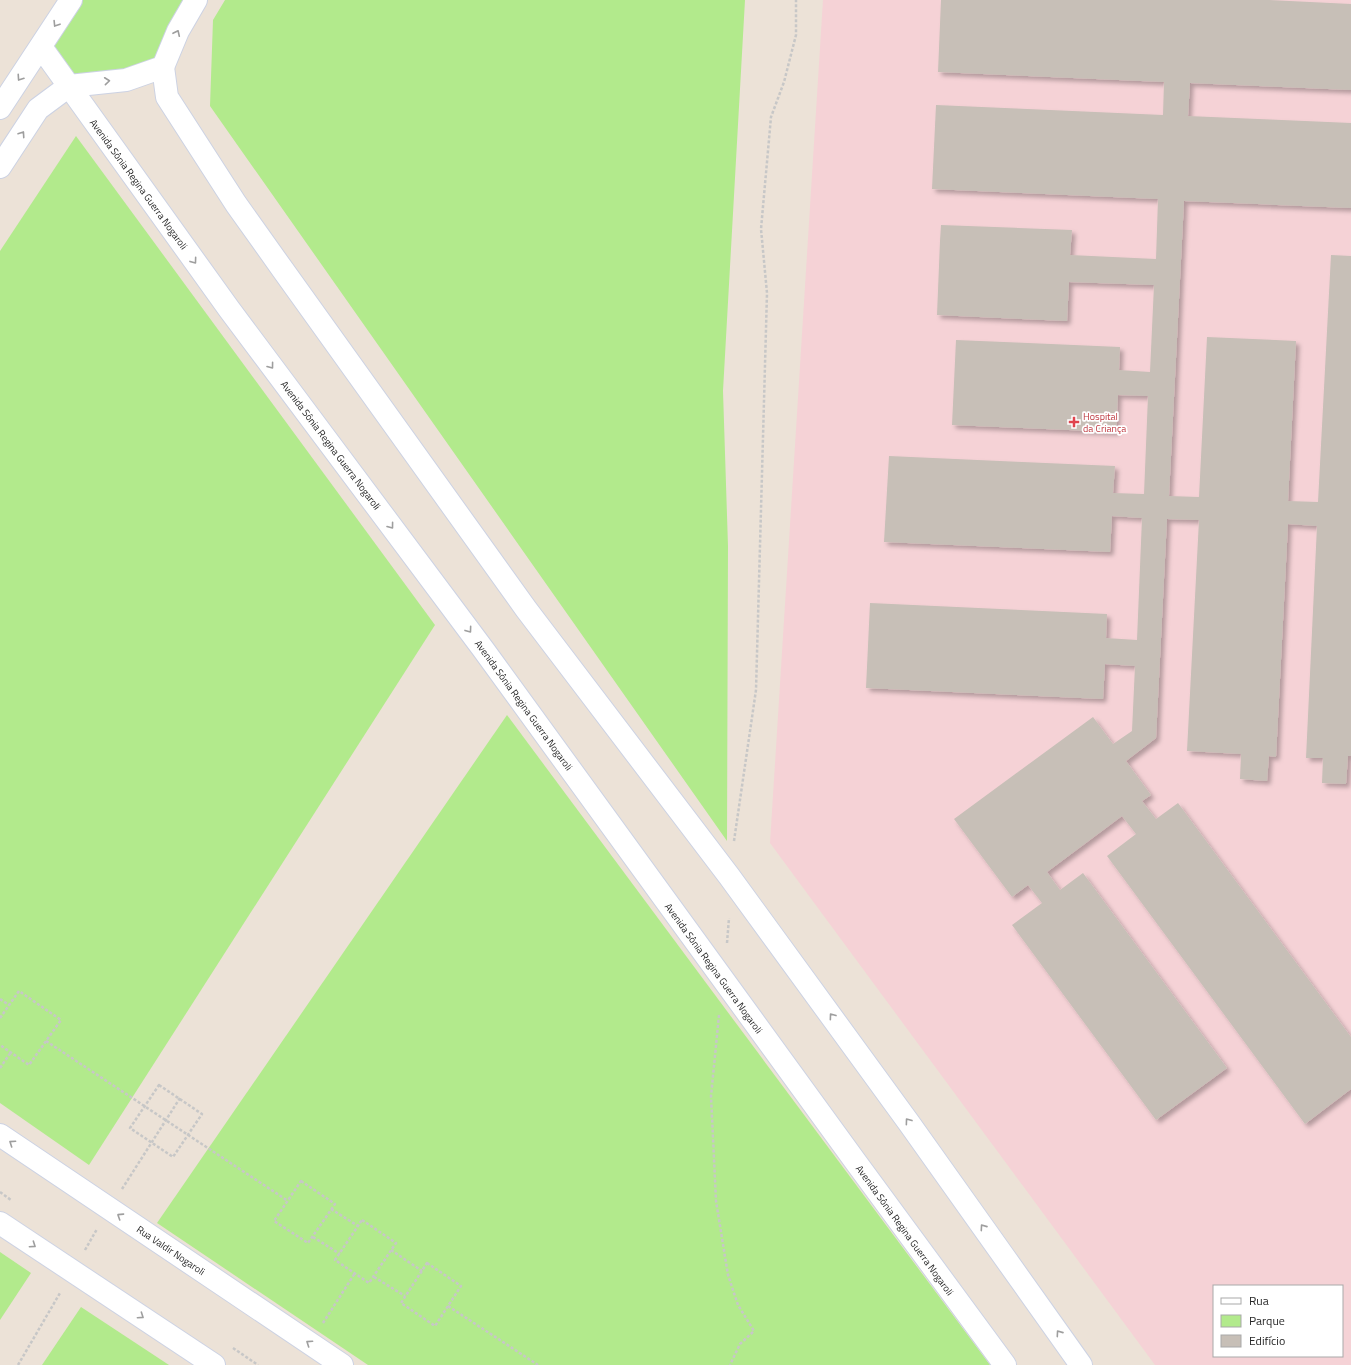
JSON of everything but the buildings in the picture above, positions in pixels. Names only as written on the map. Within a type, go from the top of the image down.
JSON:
[{"type":"street","points":[[0,108],[71,0]]},
{"type":"street","points":[[196,0],[178,31],[163,67],[167,97],[236,204],[526,609],[729,876],[909,1122],[1081,1365]]},
{"type":"street","name":"Avenida Sônia Regina Guerra Nogaroli","points":[[41,47],[229,309],[464,623],[1005,1365]]},
{"type":"street","points":[[0,167],[38,109],[69,86],[126,80],[163,67]]},
{"type":"street","name":"Rua Valdir Nogaroli","points":[[0,1135],[342,1365]]},
{"type":"street","points":[[0,1223],[214,1365]]},
{"type":"path","points":[[730,1365],[740,1344],[754,1331],[738,1305],[728,1275],[716,1201],[711,1096],[729,910],[729,876],[756,690],[767,293],[760,229],[770,117],[784,82],[796,35],[796,0]]},
{"type":"path","points":[[0,1018],[19,991],[61,1020],[29,1065],[0,1045]]},
{"type":"path","points":[[0,999],[9,1005]]},
{"type":"path","points":[[46,1041],[288,1201]]},
{"type":"path","points":[[0,1068],[11,1052]]},
{"type":"path","points":[[159,1085],[202,1114],[187,1134],[173,1157],[130,1128],[145,1106],[159,1085]]},
{"type":"path","points":[[18,1365],[72,1271],[180,1098]]},
{"type":"path","points":[[301,1181],[335,1204],[308,1243],[274,1221],[288,1201],[301,1181]]},
{"type":"path","points":[[331,1209],[358,1226]]},
{"type":"path","points":[[362,1220],[396,1243],[370,1283],[335,1260],[358,1226],[362,1220]]},
{"type":"path","points":[[313,1237],[340,1254]]},
{"type":"path","points":[[391,1250],[422,1270]]},
{"type":"path","points":[[427,1263],[461,1286],[435,1326],[401,1303],[406,1296],[427,1263]]},
{"type":"path","points":[[310,1344],[355,1273]]},
{"type":"path","points":[[374,1277],[406,1296]]},
{"type":"path","points":[[448,1306],[538,1365]]},
{"type":"shaded area","name":"Hospital da Criança","points":[[823,0],[1351,0],[1351,1365],[1155,1365],[770,843]]},
{"type":"green space","points":[[71,0],[196,0],[163,67],[69,86],[41,47]]},
{"type":"green space","points":[[225,0],[745,0],[723,391],[728,546],[727,841],[210,106],[213,20]]},
{"type":"green space","points":[[76,136],[435,625],[89,1165],[0,1103],[0,251]]},
{"type":"green space","points":[[507,715],[990,1365],[368,1365],[157,1223]]},
{"type":"green space","points":[[0,1252],[31,1273],[0,1320]]},
{"type":"green space","points":[[81,1307],[169,1365],[42,1365]]},
{"type":"place","name":"Hospital da Criança","points":[[1074,422]]}]
